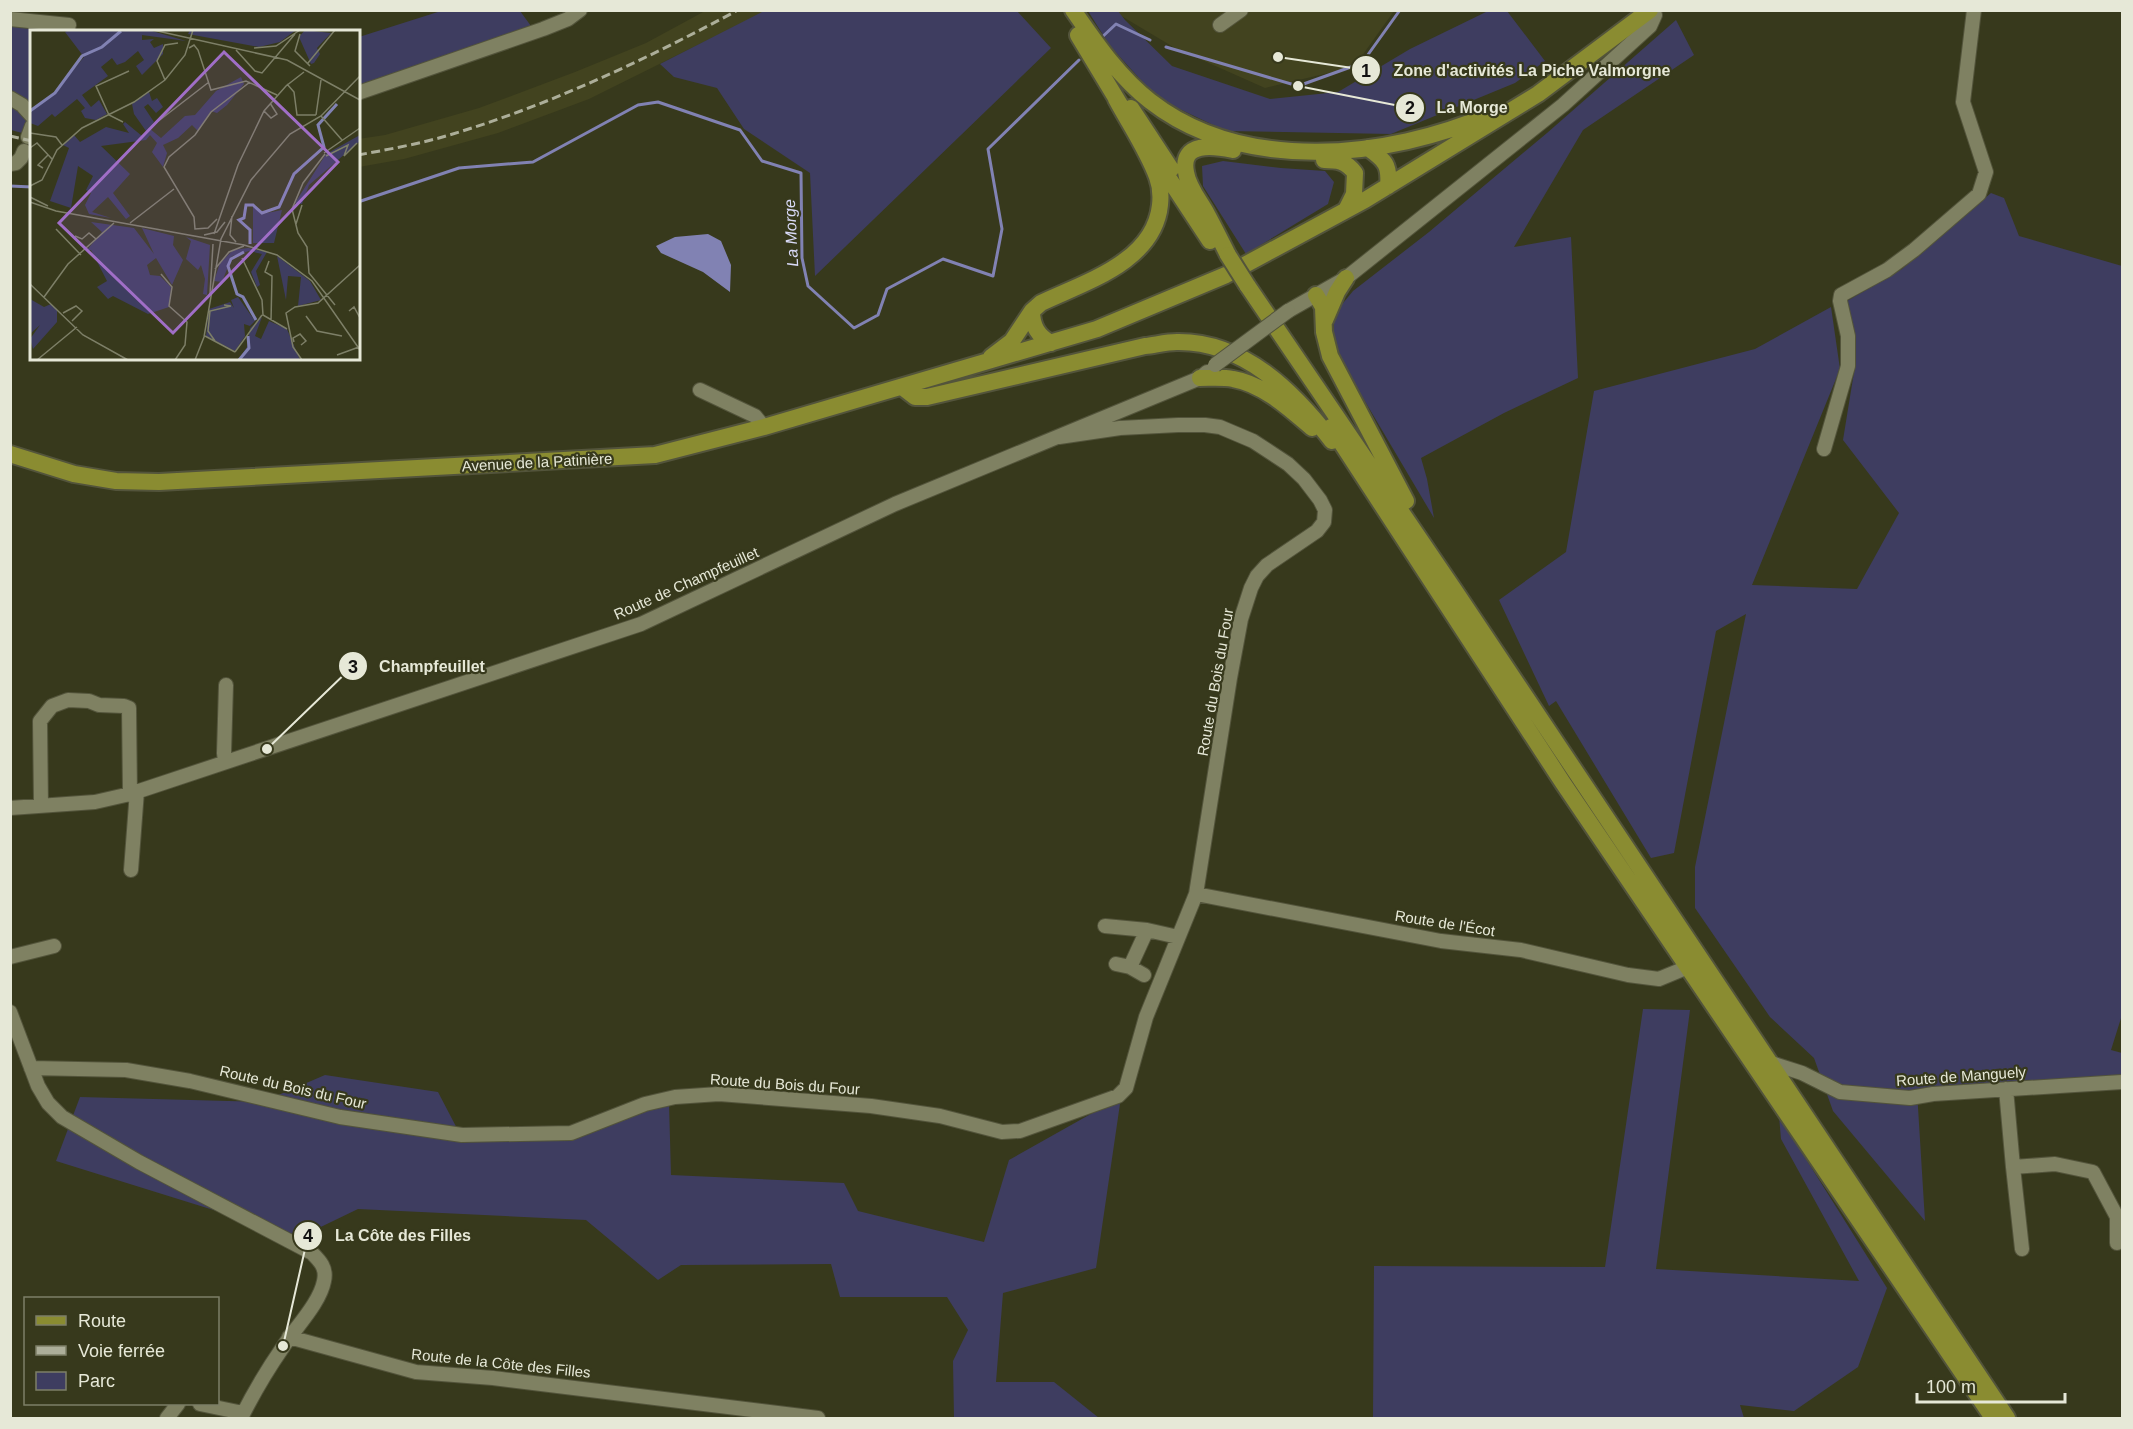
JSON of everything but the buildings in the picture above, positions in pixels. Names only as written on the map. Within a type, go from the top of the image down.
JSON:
[{"type":"main road","points":[[981,364],[1012,341],[1032,311],[1041,303],[1121,263],[1145,241],[1159,216],[1161,196],[1158,179],[1116,99],[1064,10]]},
{"type":"main road","points":[[1073,10],[1225,263]]},
{"type":"main road","points":[[1073,10],[1127,81],[1150,101],[1177,119],[1222,139],[1260,148],[1301,152],[1343,151],[1423,138],[1481,119],[1538,94],[1651,10]]},
{"type":"main road","name":"Avenue de la Patinière","points":[[10,454],[74,474],[116,481],[159,482],[656,455],[764,427],[1097,329],[1225,263],[1346,210],[1538,94]]},
{"type":"main road","points":[[1116,99],[1225,263],[1244,286],[1455,591],[2007,1419]]},
{"type":"main road","points":[[1225,263],[1186,172],[1186,162],[1194,150],[1202,146],[1262,156],[1339,160],[1348,164],[1355,173],[1354,194],[1346,210]]},
{"type":"main road","points":[[1368,148],[1384,162],[1389,172],[1388,186]]},
{"type":"main road","points":[[1324,324],[1332,302],[1346,278]]},
{"type":"main road","points":[[1244,286],[1368,486],[1563,783],[1993,1419]]},
{"type":"main road","points":[[1316,296],[1323,308],[1324,332],[1330,356],[1384,462],[1455,591]]},
{"type":"main road","points":[[1032,311],[1032,323],[1039,334],[1051,343]]},
{"type":"main road","points":[[902,387],[915,397],[927,397],[1144,346],[1177,342],[1202,344],[1261,368],[1287,390],[1310,413],[1368,486]]},
{"type":"main road","points":[[1200,378],[1234,379],[1260,389],[1302,419],[1344,457]]},
{"type":"main road","points":[[1969,1383],[1980,1419]]},
{"type":"street","points":[[360,92],[543,29],[568,19],[580,10]]},
{"type":"street","points":[[1220,25],[1241,10]]},
{"type":"street","name":"Route de Champfeuillet","points":[[10,808],[95,801],[134,793],[642,624],[895,504],[1200,378],[1288,311],[1346,278],[1563,105],[1650,26],[1655,15],[1651,10]]},
{"type":"street","points":[[1824,449],[1848,366],[1848,336],[1840,301],[1841,295],[1887,270],[1979,194],[1986,172],[1962,102],[1974,10]]},
{"type":"street","points":[[10,19],[69,25]]},
{"type":"street","points":[[10,98],[22,105],[30,114]]},
{"type":"street","points":[[10,164],[16,164],[28,138]]},
{"type":"street","points":[[700,390],[755,416],[764,427]]},
{"type":"street","name":"Route du Bois du Four","points":[[31,1068],[126,1070],[190,1081],[340,1117],[462,1135],[571,1133],[645,1104],[675,1097],[720,1094],[871,1106],[940,1116],[1002,1132],[1020,1131],[1118,1096],[1126,1088],[1146,1017],[1196,894],[1234,654],[1241,619],[1251,588],[1257,576],[1267,566],[1317,531],[1324,522],[1325,510],[1304,479],[1288,464],[1253,441],[1220,427],[1178,425],[1120,428],[1059,437]]},
{"type":"street","points":[[225,762],[226,685]]},
{"type":"street","points":[[41,806],[40,722],[52,706],[68,700],[129,708],[134,793],[131,870]]},
{"type":"street","name":"Route de l'Écot","points":[[1196,894],[1441,941],[1521,950],[1628,975],[1659,979],[1688,968]]},
{"type":"street","points":[[1105,926],[1147,930],[1178,937]]},
{"type":"street","points":[[1143,975],[1123,966],[1147,930]]},
{"type":"street","points":[[10,957],[54,945]]},
{"type":"street","points":[[10,1012],[31,1068],[48,1103],[62,1117],[139,1162],[312,1253],[322,1262],[325,1272],[324,1283],[242,1416],[204,1405]]},
{"type":"street","name":"Route de Manguely","points":[[1771,1063],[1802,1073],[1840,1092],[1910,1098],[1933,1094],[2122,1082]]},
{"type":"street","points":[[2006,1089],[2022,1249]]},
{"type":"street","points":[[2013,1167],[2055,1164],[2093,1172],[2117,1217],[2117,1243]]},
{"type":"street","name":"Route de la Côte des Filles","points":[[290,1336],[416,1372],[493,1378],[818,1419]]},
{"type":"street","points":[[167,1419],[177,1405]]},
{"type":"shaded area","points":[[705,11],[766,11],[589,99],[498,133],[404,159],[360,167],[360,139],[385,135],[479,108],[646,43]]},
{"type":"shaded area","points":[[1113,11],[1394,11],[1354,67],[1265,88],[1175,48]]},
{"type":"green space","points":[[766,10],[1017,11],[1051,48],[815,276],[810,173],[744,129],[717,88],[674,77],[660,64]]},
{"type":"green space","points":[[441,11],[520,11],[531,26],[360,85],[360,37]]},
{"type":"green space","points":[[1088,11],[1118,11],[1172,66],[1270,99],[1338,92],[1410,49],[1488,11],[1507,11],[1545,61],[1515,83],[1391,134],[1226,131],[1158,99],[1110,46]]},
{"type":"green space","points":[[1676,20],[1694,55],[1583,130],[1514,247],[1571,237],[1578,378],[1504,413],[1421,458],[1434,518],[1334,349],[1334,314],[1353,291],[1429,232],[1547,133]]},
{"type":"green space","points":[[10,26],[40,30],[30,30],[30,118],[22,133],[11,130]]},
{"type":"green space","points":[[1223,161],[1325,171],[1334,182],[1328,204],[1246,254],[1203,186],[1202,166]]},
{"type":"green space","points":[[1991,193],[2004,198],[2019,236],[2122,266],[2122,1015],[2111,1050],[2122,1053],[2122,1076],[1917,1091],[1925,1221],[1833,1111],[1814,1058],[1770,1017],[1695,908],[1695,867],[1746,614],[1716,631],[1674,853],[1651,858],[1556,701],[1549,706],[1499,600],[1566,552],[1594,391],[1755,349],[1831,307],[1840,369],[1752,585],[1857,589],[1899,513],[1843,440],[1855,366],[1847,301],[1902,269]]},
{"type":"green space","points":[[1643,1009],[1690,1010],[1656,1269],[1859,1281],[1781,1139],[1779,1116],[1887,1288],[1858,1367],[1794,1411],[1740,1405],[1744,1418],[1373,1418],[1374,1266],[1605,1267]]},
{"type":"green space","points":[[325,1075],[438,1092],[462,1138],[569,1129],[669,1103],[671,1175],[844,1183],[858,1211],[984,1242],[1009,1160],[1121,1097],[1096,1268],[1003,1293],[996,1382],[1054,1382],[1099,1418],[954,1418],[953,1361],[968,1330],[947,1297],[840,1297],[831,1264],[681,1265],[658,1280],[586,1220],[358,1209],[300,1237],[56,1161],[80,1097],[262,1102]]},
{"type":"water","points":[[708,234],[721,241],[731,265],[730,292],[703,272],[661,253],[656,246],[675,237]]},
{"type":"waterway","name":"La Morge","points":[[1166,47],[1298,86],[1362,63],[1400,10]]},
{"type":"waterway","name":"La Morge","points":[[1100,39],[1116,24],[1150,40]]},
{"type":"waterway","name":"La Morge","points":[[360,201],[459,168],[533,162],[638,105],[658,102],[740,130],[762,161],[801,173],[802,258],[808,286],[854,328],[878,315],[887,289],[943,259],[993,276],[1002,229],[988,149],[1079,60]]},
{"type":"waterway","name":"La Morge","points":[[10,186],[30,187]]},
{"type":"railway","points":[[360,155],[439,138],[517,113],[629,65],[738,10]]},
{"type":"railway","points":[[10,136],[30,141]]},
{"type":"place","name":"Zone d'activités La Piche Valmorgne","points":[[1278,57]]},
{"type":"place","name":"La Morge","points":[[1298,86]]},
{"type":"place","name":"Champfeuillet","points":[[267,749]]},
{"type":"place","name":"La Côte des Filles","points":[[283,1346]]}]
